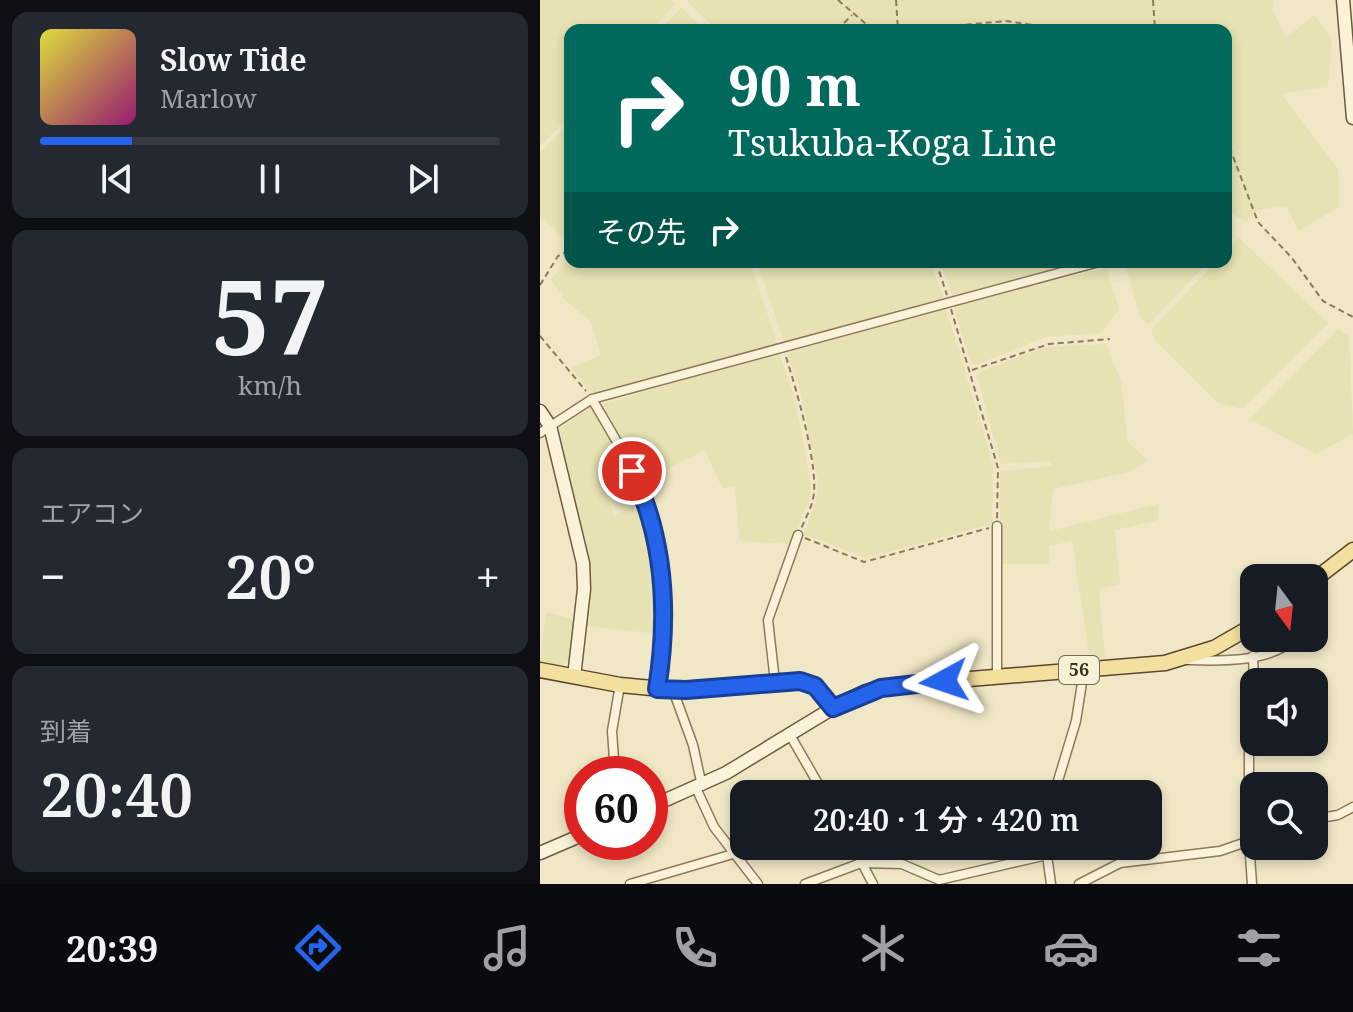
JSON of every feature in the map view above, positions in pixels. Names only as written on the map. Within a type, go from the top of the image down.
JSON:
[{"type":"main road","points":[[1343,0],[1353,118]]},
{"type":"main road","points":[[540,411],[583,563],[582,616],[574,677]]},
{"type":"main road","points":[[1328,569],[1353,550]]},
{"type":"main road","name":"56","points":[[833,708],[866,692],[897,685],[1179,659],[1214,648],[1240,633]]},
{"type":"main road","points":[[540,670],[665,690],[775,682],[807,683],[815,686],[833,708],[699,787],[668,800]]},
{"type":"main road","points":[[540,853],[564,843]]},
{"type":"street","points":[[545,430],[592,399],[1076,268]]},
{"type":"street","points":[[592,399],[640,488],[654,529],[665,625],[665,690],[693,745],[699,787],[714,827],[730,850]]},
{"type":"street","points":[[997,526],[997,676]]},
{"type":"street","points":[[775,682],[768,620],[798,535]]},
{"type":"street","points":[[1179,659],[1253,656],[1268,652]]},
{"type":"street","points":[[1253,656],[1253,668]]},
{"type":"street","points":[[1058,780],[1076,721],[1084,670]]},
{"type":"street","points":[[614,756],[612,731],[620,685]]},
{"type":"street","points":[[790,735],[816,780]]},
{"type":"street","points":[[1328,817],[1353,807]]},
{"type":"street","points":[[1079,884],[1120,863],[1220,851],[1240,844]]},
{"type":"street","points":[[630,884],[730,855]]},
{"type":"street","points":[[738,860],[758,884]]},
{"type":"street","points":[[860,860],[873,884]]},
{"type":"street","points":[[805,884],[861,863],[902,864],[939,880],[1013,860]]},
{"type":"street","points":[[1048,860],[1051,884]]},
{"type":"street","points":[[1251,860],[1252,884]]},
{"type":"path","points":[[838,0],[866,24]]},
{"type":"path","points":[[896,0],[898,24]]},
{"type":"path","points":[[1153,0],[1155,24]]},
{"type":"path","points":[[843,24],[853,14]]},
{"type":"path","points":[[973,24],[1006,21],[1026,24]]},
{"type":"path","points":[[1232,154],[1258,222],[1292,258],[1323,301],[1353,317]]},
{"type":"path","points":[[540,285],[558,256],[564,253]]},
{"type":"path","points":[[783,348],[798,394],[814,484],[813,500],[798,535],[864,562],[997,526],[998,468],[938,268]]},
{"type":"path","points":[[540,336],[592,399]]},
{"type":"path","points":[[970,370],[1049,344],[1110,339]]},
{"type":"shaded area","points":[[540,0],[672,0],[676,4],[657,24],[564,24],[564,121],[540,146]]},
{"type":"shaded area","points":[[686,0],[1274,0],[1273,11],[1286,38],[1314,15],[1332,39],[1328,87],[1281,94],[1338,169],[1339,207],[1298,231],[1287,206],[1257,210],[1246,222],[1232,214],[1232,24],[711,24]]},
{"type":"shaded area","points":[[682,8],[698,24],[666,24]]},
{"type":"shaded area","points":[[564,128],[564,238],[540,216],[540,152]]},
{"type":"shaded area","points":[[1239,238],[1328,323],[1242,409],[1218,403],[1155,340],[1151,330],[1210,268],[1232,268],[1232,245]]},
{"type":"shaded area","points":[[564,264],[564,268],[752,268],[777,343],[596,393],[590,392],[571,368],[601,355],[591,322],[565,300],[551,280]]},
{"type":"shaded area","points":[[759,268],[932,268],[943,296],[940,300],[784,342]]},
{"type":"shaded area","points":[[942,268],[1057,268],[953,297]]},
{"type":"shaded area","points":[[1107,268],[1119,309],[1102,333],[1045,337],[976,365],[971,364],[954,306]]},
{"type":"shaded area","points":[[1126,268],[1202,268],[1149,324],[1141,318]]},
{"type":"shaded area","points":[[946,308],[993,464],[992,524],[866,558],[803,534],[816,502],[818,484],[801,393],[787,353]]},
{"type":"shaded area","points":[[1338,329],[1349,336],[1353,434],[1316,454],[1250,419]]},
{"type":"shaded area","points":[[1106,344],[1121,381],[1128,442],[1148,461],[1129,472],[1053,489],[1049,531],[1158,504],[1158,520],[1115,530],[1120,584],[1099,589],[1105,658],[1090,660],[1072,541],[1049,546],[1049,564],[1000,564],[1000,471],[1052,466],[1050,461],[1001,464],[977,376],[981,371],[1046,347]]},
{"type":"shaded area","points":[[779,353],[795,398],[810,480],[810,498],[790,544],[739,539],[735,487],[722,488],[705,450],[642,482],[599,405]]},
{"type":"shaded area","points":[[592,406],[629,471],[603,485],[614,516],[640,501],[649,529],[655,551],[661,629],[658,634],[587,626],[589,585],[586,545],[558,430]]},
{"type":"shaded area","points":[[546,612],[572,619],[575,624],[570,660],[555,667],[540,664]]},
{"type":"route","points":[[632,471],[654,529],[659,555],[665,625],[657,689],[686,690],[800,681],[815,686],[833,708],[853,697],[881,688],[944,681]]}]
